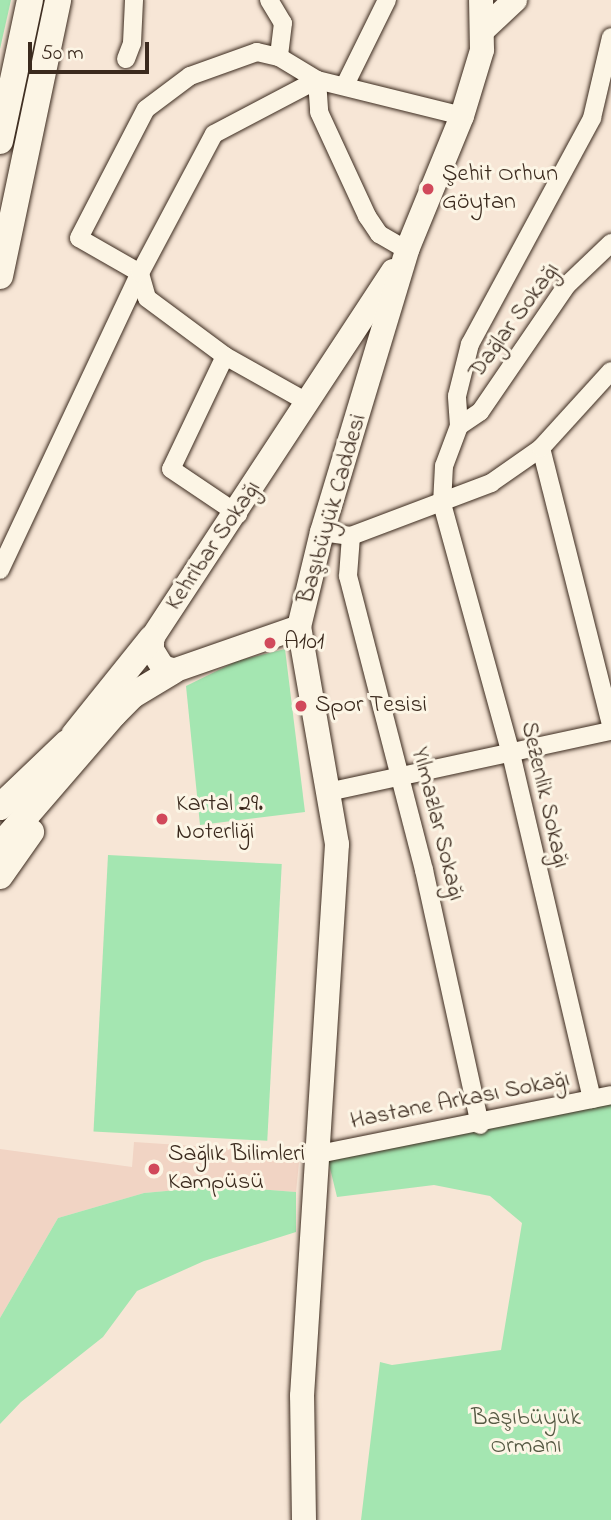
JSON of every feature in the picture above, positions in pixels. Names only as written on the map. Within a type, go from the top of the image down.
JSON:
[{"type":"main road","points":[[0,141],[30,0]]},
{"type":"main road","points":[[0,276],[58,0]]},
{"type":"main road","name":"Başıbüyük Caddesi","points":[[304,1520],[302,1396],[337,844],[299,627],[322,532],[407,250],[462,116],[482,50],[481,0]]},
{"type":"main road","points":[[483,30],[514,0]]},
{"type":"main road","name":"Kehribar Sokağı","points":[[0,828],[76,745],[152,638],[238,514],[307,402],[407,250]]},
{"type":"main road","points":[[0,807],[133,695],[173,671],[299,627]]},
{"type":"main road","points":[[152,638],[156,660],[173,671]]},
{"type":"main road","points":[[0,846],[76,745]]},
{"type":"main road","points":[[0,876],[76,745]]},
{"type":"street","points":[[125,59],[132,43],[134,0]]},
{"type":"street","points":[[269,0],[283,23],[279,57]]},
{"type":"street","points":[[345,85],[387,0]]},
{"type":"street","points":[[459,426],[457,396],[470,344],[592,118],[611,37]]},
{"type":"street","points":[[307,402],[225,356],[147,298],[140,274],[79,238],[146,109],[190,76],[257,52],[279,57],[317,80],[462,116]]},
{"type":"street","points":[[317,80],[323,123],[367,216],[379,234],[407,250]]},
{"type":"street","points":[[0,570],[140,274],[214,134],[317,80]]},
{"type":"street","name":"Dağlar Sokağı","points":[[459,426],[481,412],[567,285],[611,243]]},
{"type":"street","points":[[225,356],[171,469],[238,514]]},
{"type":"street","points":[[322,532],[351,536],[442,504],[491,483],[541,448],[611,371]]},
{"type":"street","name":"Sezenlik Sokağı","points":[[459,426],[444,466],[442,504],[510,754],[592,1099]]},
{"type":"street","points":[[541,448],[611,724]]},
{"type":"street","name":"Yılmazlar Sokağı","points":[[351,536],[348,576],[401,776],[480,1125]]},
{"type":"street","points":[[328,792],[611,731]]},
{"type":"street","name":"Hastane Arkası Sokağı","points":[[318,1164],[611,1094]]},
{"type":"shaded area","points":[[134,1142],[300,1153],[296,1192],[221,1186],[144,1193],[58,1218],[0,1318],[0,1149],[132,1167]]},
{"type":"green space","points":[[0,0],[11,0],[0,49]]},
{"type":"green space","points":[[285,649],[305,812],[200,825],[186,686],[237,661]]},
{"type":"green space","points":[[108,855],[282,864],[267,1141],[94,1132]]},
{"type":"green space","name":"Başıbüyük Ormanı","points":[[611,1102],[611,1520],[361,1520],[380,1362],[392,1365],[501,1350],[522,1223],[490,1196],[434,1185],[337,1197],[328,1160]]},
{"type":"green space","points":[[221,1186],[296,1192],[296,1232],[204,1261],[137,1291],[103,1337],[21,1402],[0,1424],[0,1318],[58,1218],[144,1193]]},
{"type":"place","name":"Şehit Orhun Göytan","points":[[428,189]]},
{"type":"place","name":"A101","points":[[270,643]]},
{"type":"place","name":"Spor Tesisi","points":[[301,706]]},
{"type":"place","name":"Kartal 29. Noterliği","points":[[162,819]]},
{"type":"place","name":"Sağlık Bilimleri Kampüsü","points":[[154,1169]]}]
